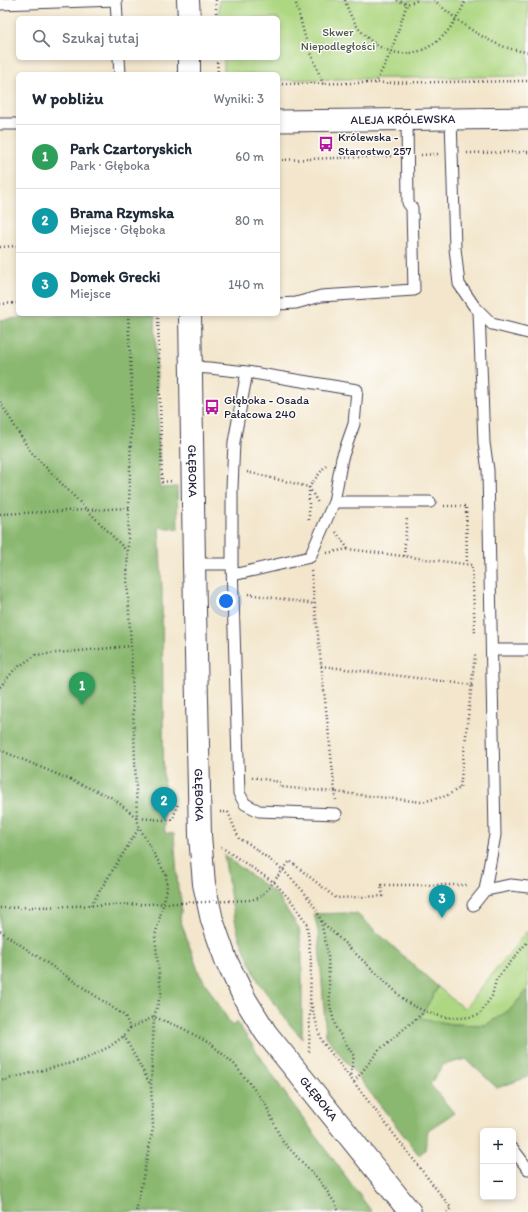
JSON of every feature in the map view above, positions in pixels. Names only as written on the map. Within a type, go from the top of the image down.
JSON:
[{"type":"main road","points":[[188,0],[189,16]]},
{"type":"main road","points":[[189,60],[190,72]]},
{"type":"main road","name":"GŁĘBOKA","points":[[190,316],[200,835],[204,884],[212,920],[226,960],[246,999],[266,1033],[410,1212]]},
{"type":"street","name":"ALEJA KRÓLEWSKA","points":[[280,121],[528,118]]},
{"type":"lane","points":[[0,4],[116,0],[117,16]]},
{"type":"lane","points":[[119,60],[120,72]]},
{"type":"lane","points":[[451,119],[455,248],[459,284],[474,306],[492,324],[528,333]]},
{"type":"lane","points":[[280,304],[296,304],[321,296],[414,290],[412,208],[408,203],[407,120]]},
{"type":"lane","points":[[0,124],[16,124]]},
{"type":"lane","points":[[473,905],[485,890],[495,835],[488,470],[484,443],[479,311]]},
{"type":"lane","points":[[191,367],[247,372],[357,390],[354,424],[342,458],[334,502],[326,517],[310,557],[233,569],[194,564]]},
{"type":"lane","points":[[247,372],[234,442],[232,488],[233,591],[239,793],[245,804],[260,811],[336,814]]},
{"type":"lane","points":[[334,502],[430,502]]},
{"type":"lane","points":[[492,650],[528,650]]},
{"type":"lane","points":[[485,890],[511,885],[528,886]]},
{"type":"lane","points":[[516,1153],[528,1169]]},
{"type":"path","points":[[216,0],[216,16]]},
{"type":"path","points":[[295,0],[306,40],[323,84]]},
{"type":"path","points":[[345,0],[346,6],[358,28],[371,42],[391,52],[402,55],[418,52],[436,42],[456,20],[466,0]]},
{"type":"path","points":[[397,0],[407,4],[419,0]]},
{"type":"path","points":[[434,0],[456,20],[481,36],[503,46],[528,52]]},
{"type":"path","points":[[375,84],[391,52],[407,4]]},
{"type":"path","points":[[218,60],[218,72]]},
{"type":"path","points":[[280,84],[528,81]]},
{"type":"path","points":[[0,247],[16,246]]},
{"type":"path","points":[[0,304],[16,303]]},
{"type":"path","points":[[128,316],[132,396],[127,579],[137,818],[139,827],[166,875],[168,889],[155,936],[161,993],[154,1017],[151,1085],[153,1128],[136,1212]]},
{"type":"path","points":[[0,402],[30,451],[128,551]]},
{"type":"path","points":[[309,526],[309,487],[327,463]]},
{"type":"path","points":[[233,468],[309,487],[326,517],[348,549],[472,565],[475,640]]},
{"type":"path","points":[[404,556],[408,502]]},
{"type":"path","points":[[430,502],[432,506],[466,506],[467,564]]},
{"type":"path","points":[[0,514],[129,508]]},
{"type":"path","points":[[310,557],[335,792],[336,814]]},
{"type":"path","points":[[233,591],[315,604]]},
{"type":"path","points":[[0,687],[16,669],[36,655],[131,646]]},
{"type":"path","points":[[238,775],[280,782],[280,788],[335,792],[422,802],[446,796],[460,788],[473,685],[475,648]]},
{"type":"path","points":[[321,666],[473,685]]},
{"type":"path","points":[[0,750],[113,798],[137,818],[164,820],[173,819]]},
{"type":"path","points":[[216,812],[228,812],[239,839],[248,843],[283,870],[304,892],[316,909],[321,921],[328,955],[330,1006],[332,1014],[336,1028],[354,1056],[350,1076]]},
{"type":"path","points":[[91,906],[139,827]]},
{"type":"path","points":[[218,845],[275,883],[294,903],[307,924],[311,962],[309,1060]]},
{"type":"path","points":[[0,908],[163,904],[250,900],[259,898],[269,888],[290,861],[336,898],[382,896],[381,885],[472,885],[485,890]]},
{"type":"path","points":[[321,921],[408,1003],[424,1012],[456,1018],[468,1018],[480,1015],[492,996],[496,980],[528,941]]},
{"type":"path","points":[[0,931],[125,1016],[130,1028]]},
{"type":"path","points":[[311,1003],[321,1040],[451,1208],[447,1212]]},
{"type":"path","points":[[354,1082],[379,1050],[424,1012]]},
{"type":"path","points":[[0,1081],[83,1060],[110,1047],[124,1036],[130,1028],[154,1017],[180,1027],[211,1044],[234,1064],[265,1103],[282,1141],[319,1180],[335,1203],[339,1212]]},
{"type":"path","points":[[124,1036],[151,1085]]},
{"type":"green space","name":"Skwer Niepodległości","points":[[219,0],[528,0],[528,76],[280,80],[280,72],[224,72],[224,60],[280,60],[280,16],[219,16]]},
{"type":"green space","points":[[37,316],[155,316],[160,488],[177,487],[178,529],[159,527],[162,590],[164,820],[165,833],[174,834],[178,889],[181,903],[180,919],[199,973],[232,1026],[237,1022],[284,1092],[372,1212],[0,1212],[0,320]]},
{"type":"green space","points":[[224,855],[276,894],[299,928],[302,952],[302,1038],[291,1026],[259,983],[239,937],[232,906]]},
{"type":"green space","points":[[314,914],[357,914],[438,987],[420,1018],[451,1024],[486,1025],[511,1009],[528,989],[528,1077],[497,1088],[466,1059],[443,1065],[430,1084],[454,1113],[428,1130],[425,1150],[419,1155],[326,1036],[318,931]]},
{"type":"green space","points":[[528,930],[528,989],[511,1009],[486,1025],[451,1024],[419,1018],[438,987],[464,1009]]},
{"type":"place","name":"Królewska - Starostwo 257","points":[[326,144]]},
{"type":"place","name":"Głęboka - Osada Pałacowa 240","points":[[212,407]]},
{"type":"place","name":"Park Czartoryskich","points":[[82,705]]},
{"type":"place","name":"Brama Rzymska","points":[[164,820]]},
{"type":"place","name":"Domek Grecki","points":[[442,918]]}]
